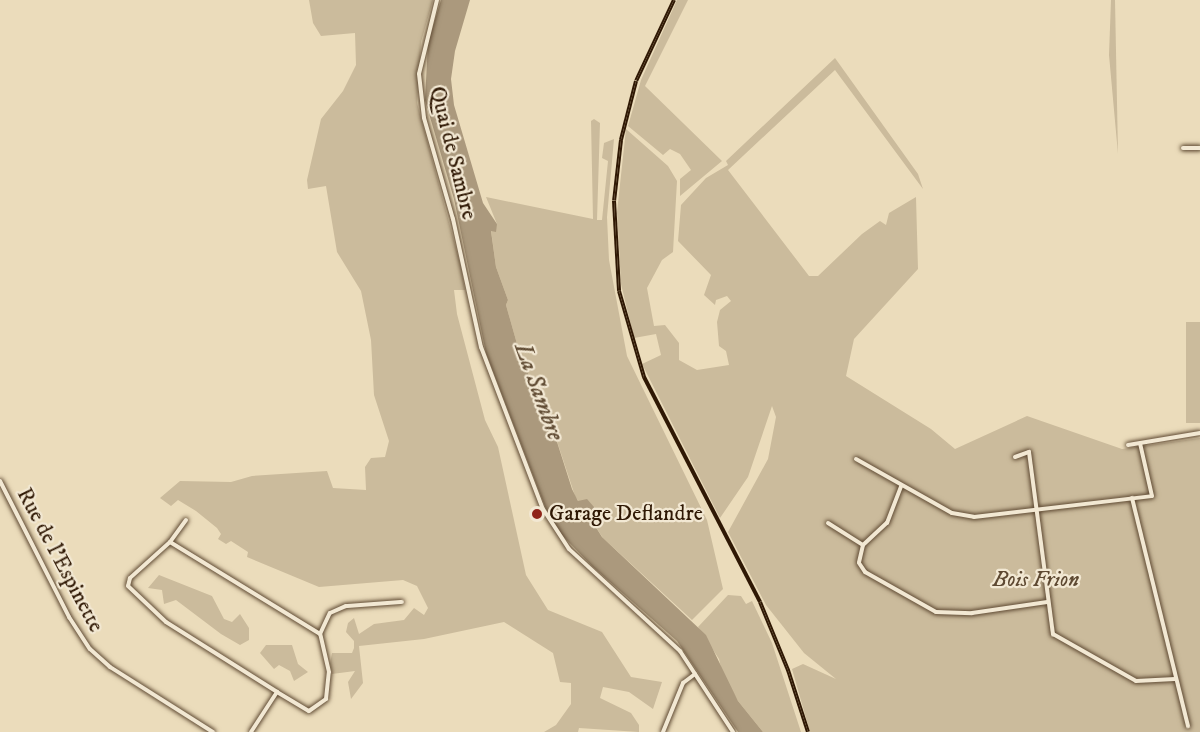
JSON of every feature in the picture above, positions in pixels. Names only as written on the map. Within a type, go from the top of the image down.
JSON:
[{"type":"street","name":"Quai de Sambre","points":[[437,0],[424,39],[419,88],[453,219],[473,315],[490,372],[553,528],[587,567],[668,637],[733,732]]},
{"type":"street","points":[[1183,148],[1200,148]]},
{"type":"street","points":[[1128,445],[1200,433]]},
{"type":"street","points":[[856,459],[901,486],[966,517],[1152,496],[1140,443]]},
{"type":"street","points":[[1015,457],[1029,452],[1051,631],[1136,681],[1175,679]]},
{"type":"street","name":"Rue de l'Espinette","points":[[0,481],[69,617],[90,649],[118,672],[213,732]]},
{"type":"street","points":[[901,486],[887,523],[863,546],[859,563],[865,572],[936,612],[972,613],[1047,602]]},
{"type":"street","points":[[1132,498],[1188,726]]},
{"type":"street","points":[[186,520],[170,542],[130,578],[131,590],[166,622],[309,711],[326,699],[329,672],[320,634],[330,614],[340,608],[402,602]]},
{"type":"street","points":[[828,523],[863,546]]},
{"type":"street","points":[[170,542],[320,634]]},
{"type":"street","points":[[663,732],[683,683],[695,674]]},
{"type":"street","points":[[251,732],[277,692]]},
{"type":"green space","points":[[309,0],[433,0],[421,42],[417,103],[461,267],[465,290],[454,290],[457,314],[485,420],[498,447],[526,575],[548,610],[602,632],[631,677],[662,682],[653,709],[629,692],[603,687],[600,698],[631,713],[639,725],[639,732],[579,728],[578,732],[544,732],[556,725],[571,704],[571,683],[560,682],[553,653],[504,622],[424,639],[359,646],[363,683],[351,699],[348,682],[355,671],[332,674],[330,664],[332,653],[352,653],[354,641],[346,632],[348,623],[354,618],[359,634],[374,624],[404,620],[414,608],[424,615],[428,608],[417,586],[403,580],[319,587],[247,557],[248,552],[231,541],[226,544],[218,539],[221,534],[217,528],[196,511],[178,500],[171,506],[160,498],[180,481],[231,482],[252,476],[327,471],[333,488],[366,490],[365,467],[371,458],[385,457],[389,441],[374,395],[371,340],[361,291],[337,252],[326,186],[308,189],[307,180],[321,119],[343,91],[356,65],[355,33],[321,36],[313,23]]},
{"type":"green space","points":[[677,0],[688,0],[645,86],[722,161],[680,196],[680,179],[691,170],[680,154],[670,149],[663,155],[628,126],[641,80]]},
{"type":"green space","points":[[1111,0],[1115,0],[1118,154],[1109,55]]},
{"type":"green space","name":"Bois Frion","points":[[835,58],[918,174],[923,189],[835,70],[728,170],[809,276],[818,276],[862,234],[880,221],[886,225],[889,213],[916,197],[918,269],[854,339],[846,376],[931,429],[955,449],[1027,416],[1122,449],[1200,438],[1200,732],[810,732],[792,669],[803,664],[836,679],[804,653],[766,605],[728,532],[768,459],[776,417],[772,406],[748,477],[720,518],[642,364],[661,355],[656,334],[634,338],[621,284],[617,212],[626,129],[668,166],[677,181],[673,252],[662,260],[647,288],[654,326],[665,325],[679,343],[679,360],[697,370],[729,365],[726,351],[719,346],[717,322],[720,310],[731,301],[727,296],[716,300],[715,305],[704,295],[711,275],[678,241],[681,205],[706,178],[728,165],[726,161]]},
{"type":"green space","points":[[594,119],[600,123],[597,220],[602,220],[608,161],[602,158],[604,143],[614,139],[607,217],[609,260],[627,356],[707,520],[723,589],[692,620],[603,538],[575,496],[551,423],[521,358],[506,305],[508,300],[496,267],[491,230],[497,224],[486,197],[593,219],[591,121]]},
{"type":"green space","points":[[1186,322],[1200,322],[1200,423],[1186,423]]},
{"type":"green space","points":[[159,575],[212,596],[224,619],[232,622],[240,614],[249,628],[249,640],[240,645],[221,634],[176,600],[164,604],[162,590],[148,588]]},
{"type":"green space","points":[[728,595],[741,596],[746,604],[752,601],[772,643],[801,732],[763,732],[738,701],[722,672],[719,659],[698,627]]},
{"type":"green space","points":[[266,645],[292,645],[298,664],[308,672],[294,681],[290,671],[279,665],[274,669],[260,653]]},
{"type":"shaded area","name":"La Sambre","points":[[441,0],[470,0],[455,51],[451,79],[454,105],[483,203],[497,224],[496,232],[491,231],[496,267],[508,300],[506,305],[521,358],[551,423],[572,489],[578,501],[587,499],[594,507],[590,518],[602,537],[706,635],[738,701],[763,732],[738,732],[677,641],[592,566],[559,532],[546,509],[486,353],[454,199],[425,100],[428,43]]},
{"type":"railway","points":[[674,0],[636,81],[621,140],[614,201],[619,291],[644,377],[760,602],[788,670],[808,732]]},
{"type":"place","name":"Garage Deflandre","points":[[537,514]]}]
